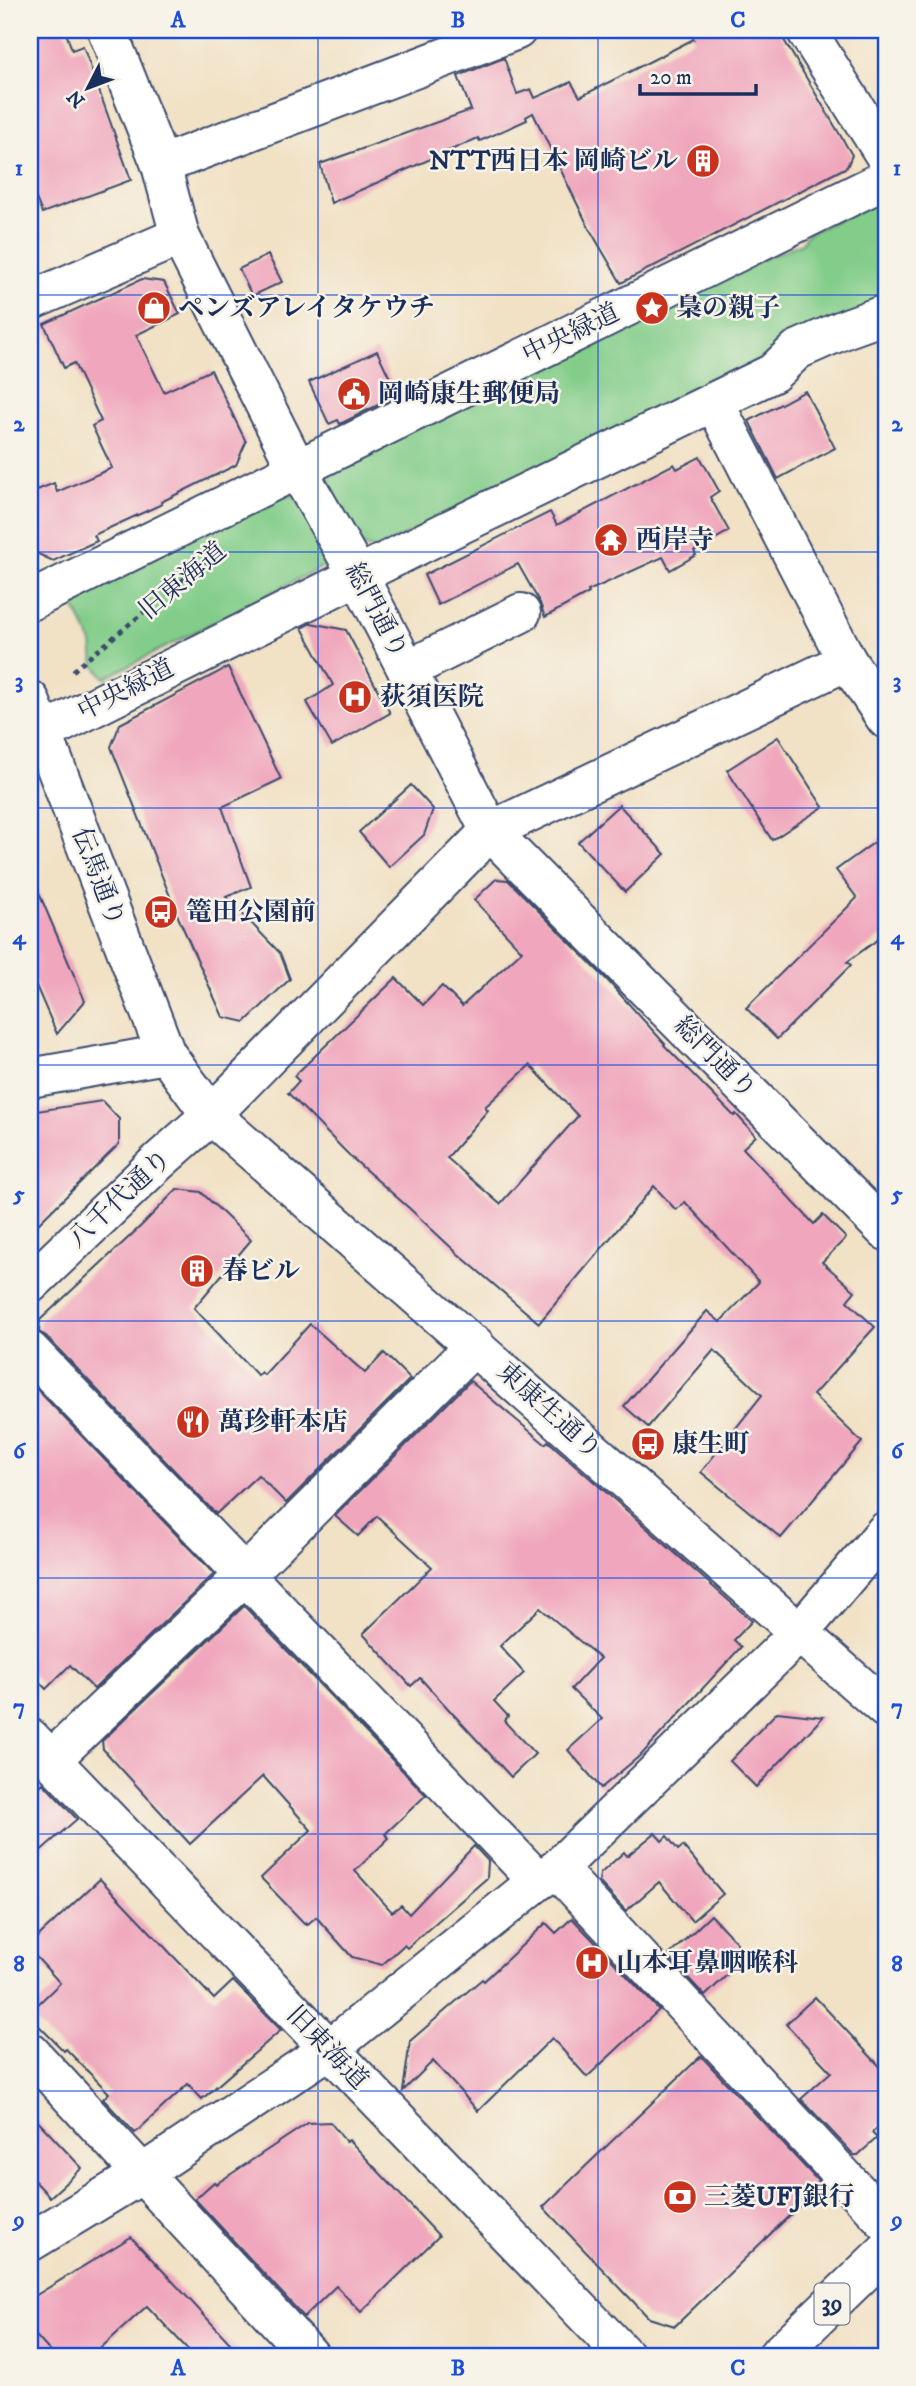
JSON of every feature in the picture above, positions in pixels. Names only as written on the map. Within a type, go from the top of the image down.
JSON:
[{"type":"street","name":"総門通り","points":[[107,30],[161,164],[180,236],[297,469],[358,575],[490,831],[886,1231]]},
{"type":"street","points":[[161,164],[517,30]]},
{"type":"street","points":[[806,30],[886,157]]},
{"type":"street","name":"中央緑道","points":[[30,601],[886,179]]},
{"type":"street","points":[[30,301],[180,236]]},
{"type":"street","name":"中央緑道","points":[[36,716],[358,575],[772,373],[797,350],[886,314]]},
{"type":"street","points":[[714,402],[847,662],[886,719]]},
{"type":"street","points":[[407,670],[521,613]]},
{"type":"street","points":[[490,831],[847,662]]},
{"type":"street","name":"伝馬通り","points":[[36,716],[166,1054],[211,1115]]},
{"type":"street","name":"八千代通り","points":[[30,1284],[211,1115],[490,831]]},
{"type":"street","points":[[30,1078],[166,1054]]},
{"type":"street","name":"東康生通り","points":[[211,1115],[886,1709]]},
{"type":"street","points":[[40,1749],[245,1575],[475,1345]]},
{"type":"street","points":[[30,1351],[245,1575],[548,1875],[886,2222]]},
{"type":"street","points":[[30,2242],[142,2174],[328,2050],[548,1875],[799,1633],[886,1531]]},
{"type":"street","name":"旧東海道","points":[[40,1749],[625,2356]]},
{"type":"street","points":[[30,2052],[310,2356]]},
{"type":"street","name":"39","points":[[777,2356],[886,2251]]},
{"type":"path","name":"旧東海道","points":[[66,677],[219,551]]},
{"type":"green space","points":[[886,197],[886,299],[764,363],[375,550],[355,544],[326,492],[329,469],[698,287],[802,243],[807,234]]},
{"type":"green space","points":[[273,492],[298,496],[324,554],[326,565],[105,678],[94,665],[92,643],[70,598]]},
{"type":"building","points":[[30,30],[65,30],[72,50],[83,46],[131,180],[42,213],[30,184]]},
{"type":"building","name":"NTT西日本 岡崎ビル","points":[[689,30],[778,30],[852,155],[847,167],[621,283],[589,228],[533,113],[526,117],[527,120],[480,141],[478,138],[331,203],[320,164],[471,110],[458,76],[504,58],[517,94],[531,89],[535,98],[571,82],[580,97],[694,39]]},
{"type":"building","points":[[268,255],[282,282],[252,296],[239,269]]},
{"type":"building","points":[[142,279],[164,282],[180,314],[136,335],[164,392],[211,370],[246,442],[236,465],[161,502],[162,504],[94,535],[97,541],[53,561],[30,550],[30,493],[54,483],[57,492],[112,468],[92,426],[101,421],[74,363],[64,368],[44,324]]},
{"type":"building","points":[[377,351],[398,395],[340,424],[338,420],[329,424],[309,382]]},
{"type":"building","points":[[805,391],[835,448],[778,479],[749,421]]},
{"type":"building","points":[[700,457],[719,491],[710,497],[729,531],[694,551],[696,555],[670,570],[663,557],[588,591],[589,593],[545,617],[518,564],[438,605],[424,575],[550,512],[557,525],[674,464],[677,469]]},
{"type":"building","points":[[311,623],[346,630],[390,713],[332,746],[307,702],[333,685],[302,628]]},
{"type":"building","points":[[228,667],[281,779],[222,807],[251,887],[226,897],[280,953],[290,979],[245,1022],[223,1017],[179,919],[111,747],[120,724]]},
{"type":"building","points":[[778,737],[823,807],[772,840],[727,770]]},
{"type":"building","points":[[411,785],[433,809],[424,835],[389,867],[359,832]]},
{"type":"building","points":[[619,805],[665,854],[625,892],[578,842]]},
{"type":"building","points":[[886,834],[886,939],[884,935],[847,962],[851,965],[777,1039],[746,1008],[857,898],[836,870]]},
{"type":"building","points":[[30,872],[85,1001],[57,1034],[30,972]]},
{"type":"building","points":[[496,879],[508,880],[608,981],[664,1045],[756,1136],[743,1148],[814,1224],[823,1215],[846,1238],[822,1262],[855,1291],[847,1301],[875,1327],[813,1395],[862,1442],[781,1538],[701,1472],[762,1395],[714,1350],[648,1427],[624,1406],[707,1311],[720,1322],[759,1282],[685,1202],[676,1210],[654,1186],[539,1323],[351,1157],[288,1093],[299,1081],[294,1076],[396,978],[423,1005],[442,986],[462,1006],[522,951],[474,900]],"holes":[[[530,1065],[578,1116],[500,1204],[447,1158],[488,1110],[485,1107]]]},
{"type":"building","points":[[102,1101],[119,1119],[119,1144],[30,1232],[30,1112]]},
{"type":"building","points":[[177,1189],[201,1192],[251,1240],[194,1308],[258,1376],[261,1372],[264,1375],[310,1324],[365,1373],[384,1353],[410,1379],[286,1503],[258,1475],[216,1514],[46,1336],[39,1332],[40,1320]]},
{"type":"building","points":[[470,1381],[545,1444],[548,1441],[752,1621],[734,1640],[741,1647],[642,1754],[601,1788],[568,1750],[602,1719],[571,1689],[600,1658],[540,1608],[500,1646],[524,1673],[494,1701],[508,1716],[504,1721],[535,1754],[511,1777],[420,1678],[411,1686],[363,1634],[432,1567],[377,1516],[358,1536],[335,1516]]},
{"type":"building","points":[[30,1382],[214,1574],[94,1689],[70,1665],[46,1689],[30,1672]]},
{"type":"building","points":[[244,1606],[426,1795],[385,1834],[389,1838],[355,1871],[392,1912],[401,1905],[409,1914],[474,1846],[488,1861],[487,1878],[407,1948],[404,1945],[382,1965],[352,1957],[316,1917],[305,1924],[261,1878],[311,1830],[263,1776],[190,1844],[103,1749],[102,1741]]},
{"type":"building","points":[[777,1712],[823,1717],[756,1787],[730,1761]]},
{"type":"building","points":[[43,1783],[77,1819],[30,1860],[30,1797]]},
{"type":"building","points":[[655,1833],[662,1841],[667,1836],[678,1850],[683,1846],[723,1894],[692,1921],[659,1882],[626,1911],[599,1882],[600,1874],[624,1852],[627,1856]]},
{"type":"building","points":[[100,1879],[214,1999],[233,1981],[281,2030],[202,2099],[188,2084],[135,2133],[103,2099],[109,2093],[30,2017],[30,2012],[60,1983],[30,1950],[30,1944]]},
{"type":"building","points":[[711,1915],[748,1955],[705,1996],[668,1956]]},
{"type":"building","points":[[572,1918],[659,2010],[587,2077],[552,2038],[478,2111],[433,2061],[403,2091],[410,2041],[482,1979],[484,1981],[546,1923],[556,1933]]},
{"type":"building","points":[[815,1997],[886,2073],[886,2119],[872,2133],[877,2138],[858,2155],[854,2155],[801,2099],[831,2072],[786,2024]]},
{"type":"building","name":"三菱UFJ銀行","points":[[701,2056],[818,2181],[818,2188],[675,2326],[649,2318],[543,2207]]},
{"type":"building","points":[[30,2113],[82,2168],[50,2197],[30,2176]]},
{"type":"building","points":[[330,2122],[346,2142],[349,2140],[439,2236],[361,2312],[336,2286],[304,2317],[195,2199],[214,2182],[216,2184],[308,2123]]},
{"type":"building","points":[[131,2237],[242,2356],[194,2356],[147,2306],[92,2356],[54,2356],[30,2329],[30,2299]]},
{"type":"place","name":"NTT西日本 岡崎ビル","points":[[703,161]]},
{"type":"place","name":"ペンズアレイタケウチ","points":[[154,308]]},
{"type":"place","name":"梟の親子","points":[[652,308]]},
{"type":"place","name":"岡崎康生郵便局","points":[[354,394]]},
{"type":"place","name":"西岸寺","points":[[611,540]]},
{"type":"place","name":"荻須医院","points":[[355,697]]},
{"type":"place","name":"篭田公園前","points":[[161,912]]},
{"type":"place","name":"春ビル","points":[[197,1271]]},
{"type":"place","name":"萬珍軒本店","points":[[193,1422]]},
{"type":"place","name":"康生町","points":[[648,1444]]},
{"type":"place","name":"山本耳鼻咽喉科","points":[[592,1963]]},
{"type":"place","name":"三菱UFJ銀行","points":[[680,2197]]}]
